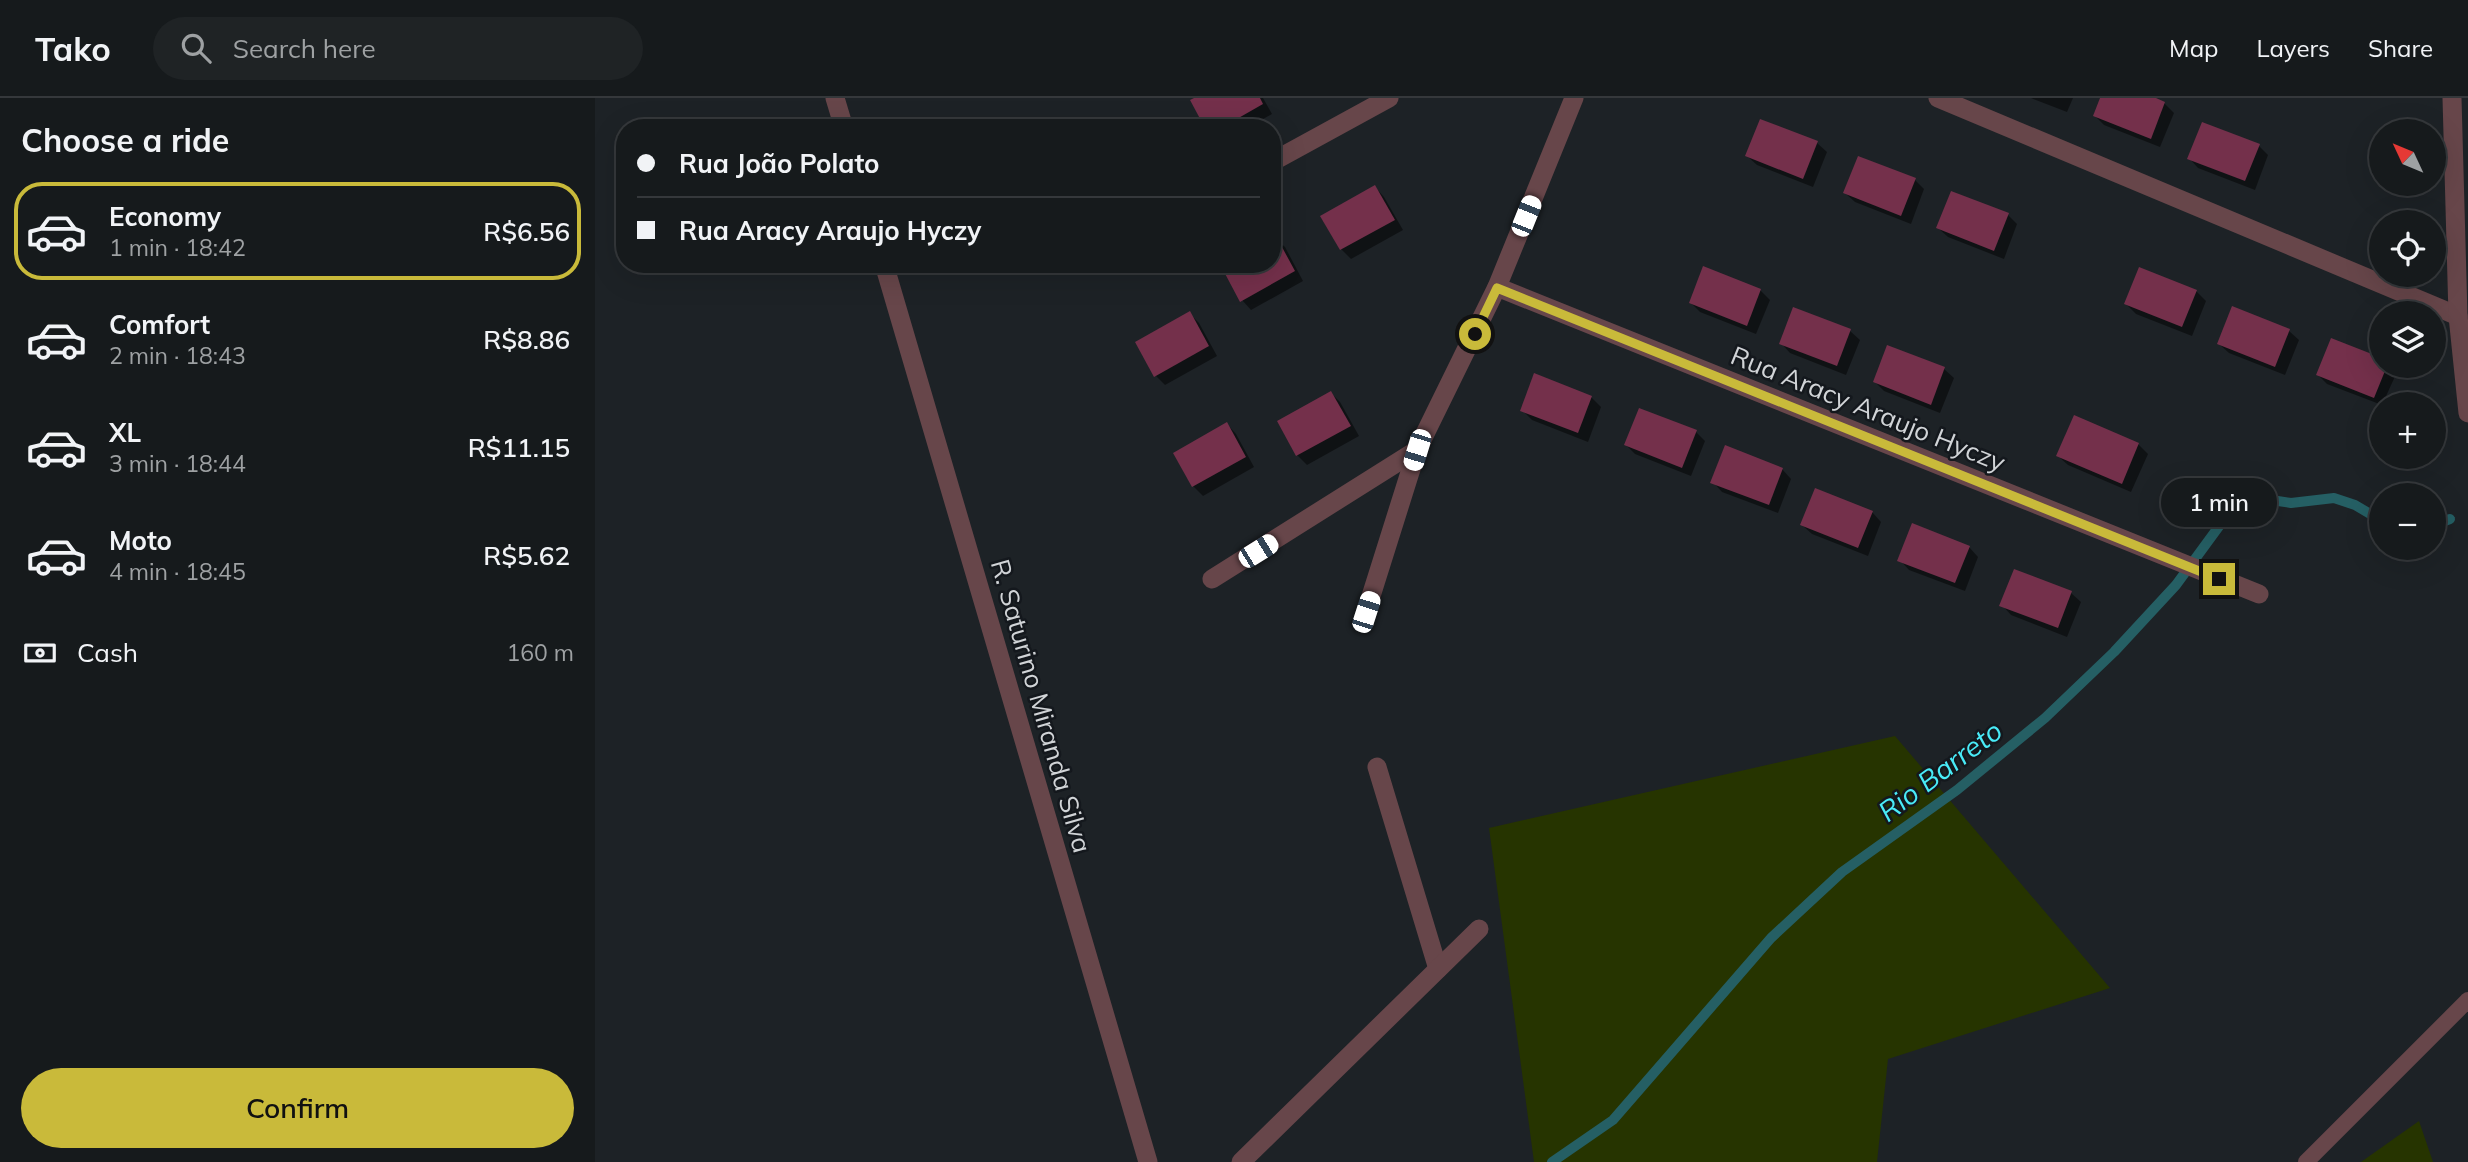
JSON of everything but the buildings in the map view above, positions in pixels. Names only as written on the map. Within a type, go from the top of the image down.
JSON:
[{"type":"street","points":[[835,98],[841,119]]},
{"type":"street","points":[[1281,157],[1389,98]]},
{"type":"street","points":[[1366,612],[1417,450],[1497,288],[1574,98]]},
{"type":"street","points":[[1938,98],[2458,316]]},
{"type":"street","points":[[2452,98],[2458,316],[2468,413]]},
{"type":"street","name":"R. Saturino Miranda Silva","points":[[887,273],[1147,1162]]},
{"type":"street","name":"Rua Aracy Araujo Hyczy","points":[[1497,288],[2259,594]]},
{"type":"street","points":[[1212,579],[1417,450]]},
{"type":"street","points":[[1377,768],[1438,969]]},
{"type":"street","points":[[1241,1162],[1479,929]]},
{"type":"lane","points":[[2306,1162],[2468,1000]]},
{"type":"green space","points":[[1895,736],[2110,988],[1888,1059],[1877,1162],[1534,1162],[1489,828]]},
{"type":"green space","points":[[2419,1121],[2433,1162],[2361,1162]]},
{"type":"waterway","name":"Rio Barreto","points":[[1552,1162],[1613,1120],[1771,938],[1842,872],[1957,790],[2045,718],[2114,652],[2176,585],[2228,514],[2249,504],[2271,500],[2291,503],[2334,498],[2369,513]]},
{"type":"waterway","name":"Rio Barreto","points":[[2446,520],[2450,519]]},
{"type":"route","points":[[1475,334],[1497,288],[2219,579]]}]
